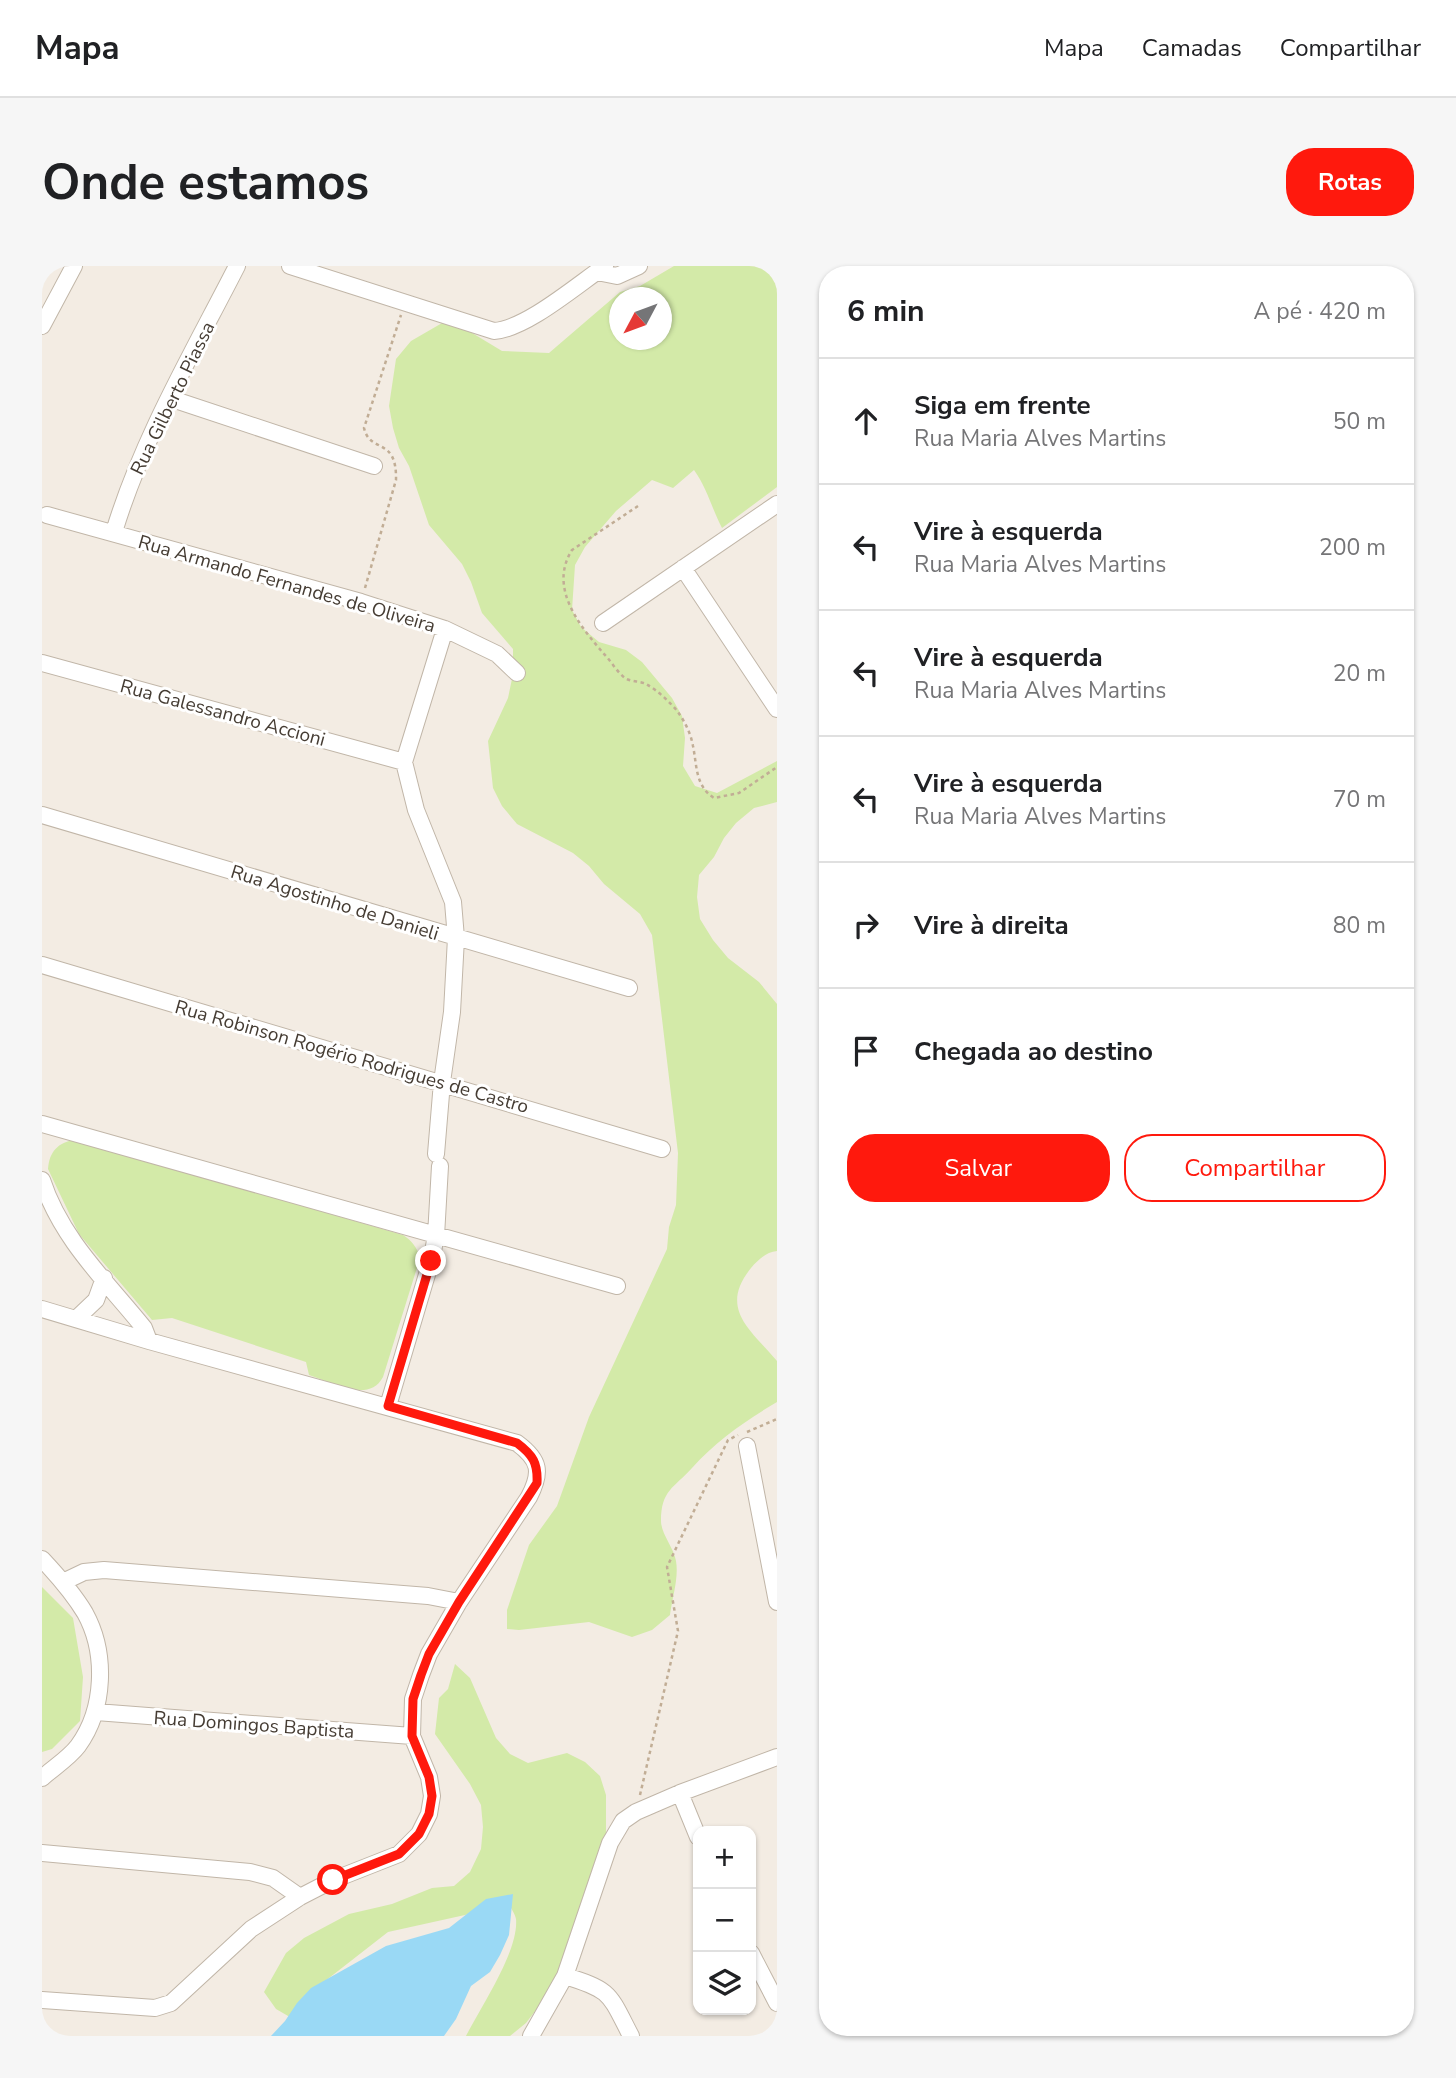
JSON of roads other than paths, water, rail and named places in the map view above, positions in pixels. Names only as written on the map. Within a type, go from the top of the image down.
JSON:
[{"type":"street","points":[[42,326],[74,266]]},
{"type":"street","name":"Rua Gilberto Piassa","points":[[114,532],[125,496],[169,398],[237,266]]},
{"type":"street","points":[[290,266],[494,331],[507,331],[523,323],[601,269],[617,276],[639,266]]},
{"type":"street","points":[[169,398],[374,466]]},
{"type":"street","points":[[603,623],[777,504]]},
{"type":"street","name":"Rua Armando Fernandes de Oliveira","points":[[47,515],[361,602],[445,629],[498,654],[517,673]]},
{"type":"street","points":[[683,568],[777,709]]},
{"type":"street","points":[[388,1406],[436,1236],[442,1082],[452,1012],[456,938],[453,902],[416,810],[404,762],[445,629]]},
{"type":"street","name":"Rua Galessandro Accioni","points":[[42,663],[404,762]]},
{"type":"street","name":"Rua Agostinho de Danieli","points":[[42,815],[629,988]]},
{"type":"street","name":"Rua Robinson Rogério Rodrigues de Castro","points":[[42,965],[662,1149]]},
{"type":"street","points":[[42,1124],[617,1286]]},
{"type":"street","points":[[42,1180],[63,1227],[144,1328],[149,1341]]},
{"type":"street","points":[[76,1318],[96,1300],[104,1278]]},
{"type":"street","points":[[42,1309],[517,1443],[530,1453],[537,1467],[537,1483],[459,1602],[429,1654],[413,1699],[412,1736],[429,1777],[432,1796],[429,1814],[419,1834],[399,1854],[333,1880],[300,1897],[251,1929],[172,2003],[155,2008],[42,2000]]},
{"type":"street","points":[[747,1446],[771,1539],[777,1601]]},
{"type":"street","points":[[42,1559],[63,1582],[86,1615],[98,1648],[99,1681],[96,1712],[78,1746],[42,1778]]},
{"type":"street","points":[[63,1582],[84,1572],[104,1570],[428,1596],[459,1602]]},
{"type":"street","name":"Rua Domingos Baptista","points":[[96,1712],[412,1736]]},
{"type":"street","points":[[531,2036],[565,1976],[610,1843],[624,1821],[636,1812],[680,1793],[777,1758]]},
{"type":"street","points":[[680,1793],[694,1826]]},
{"type":"street","points":[[42,1853],[250,1872],[273,1878],[300,1897]]},
{"type":"street","points":[[756,1963],[777,2003]]},
{"type":"street","points":[[565,1976],[594,1985],[605,1992],[631,2036]]},
{"type":"water","points":[[513,1894],[509,1935],[500,1955],[490,1972],[471,1986],[456,2019],[444,2036],[271,2036],[311,1988],[386,1946],[449,1928],[486,1899]]}]
